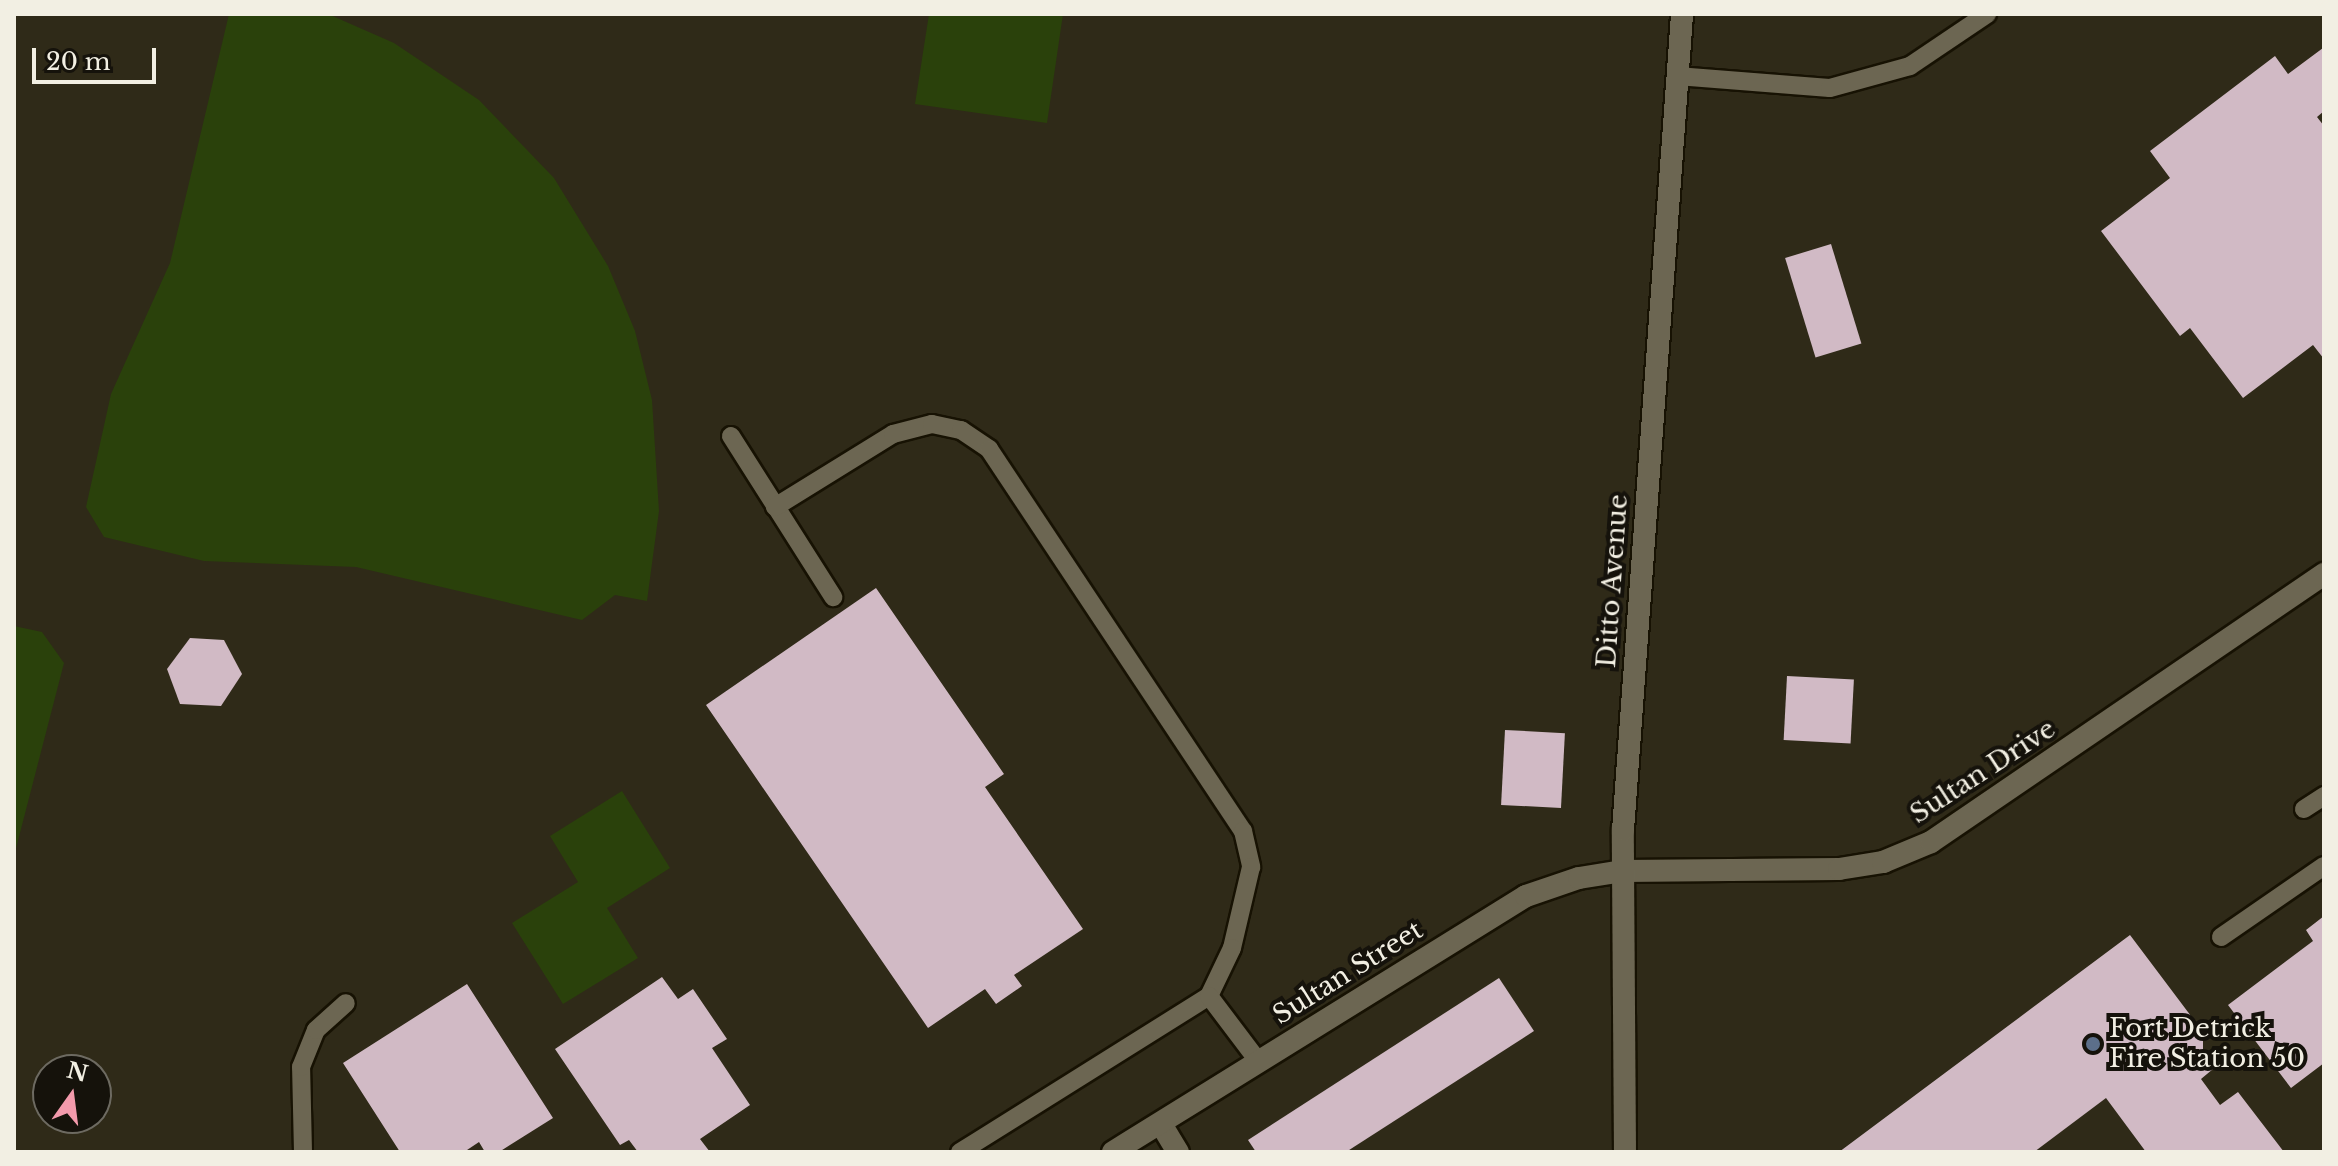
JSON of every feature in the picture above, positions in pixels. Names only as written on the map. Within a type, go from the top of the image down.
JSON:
[{"type":"street","name":"Ditto Avenue","points":[[1625,1152],[1623,871],[1682,14]]},
{"type":"street","name":"Sultan Drive","points":[[1623,871],[1839,869],[1883,862],[1931,842],[2324,574]]},
{"type":"street","name":"Sultan Street","points":[[1113,1152],[1526,896],[1579,878],[1623,871]]},
{"type":"street","points":[[1161,1124],[1178,1152]]},
{"type":"lane","points":[[1677,76],[1830,88],[1910,66],[1987,14]]},
{"type":"lane","points":[[775,507],[893,434],[932,424],[961,430],[989,449],[1243,831],[1251,867],[1232,948],[1209,996],[960,1152]]},
{"type":"lane","points":[[731,436],[833,597]]},
{"type":"lane","points":[[2304,809],[2324,796]]},
{"type":"lane","points":[[2221,937],[2324,866]]},
{"type":"lane","points":[[1209,996],[1259,1062]]},
{"type":"lane","points":[[303,1152],[301,1067],[316,1030],[346,1003]]},
{"type":"green space","points":[[229,14],[328,14],[394,43],[479,100],[554,178],[608,266],[635,331],[652,400],[659,511],[647,601],[615,595],[582,620],[356,567],[204,561],[104,537],[86,507],[111,394],[170,263]]},
{"type":"green space","points":[[929,14],[1063,14],[1047,123],[915,104]]},
{"type":"green space","points":[[14,626],[42,632],[64,663],[14,856]]},
{"type":"green space","points":[[622,791],[670,868],[607,908],[638,958],[563,1004],[512,923],[578,882],[550,836]]},
{"type":"building","points":[[2323,48],[2324,111],[2317,117],[2324,126],[2324,359],[2313,345],[2243,398],[2190,328],[2180,336],[2101,231],[2170,178],[2150,151],[2275,56],[2288,74]]},
{"type":"building","points":[[1831,244],[1861,343],[1816,357],[1785,258]]},
{"type":"building","points":[[876,588],[1004,774],[985,787],[1083,929],[1014,975],[1022,986],[996,1004],[985,989],[928,1028],[706,705]]},
{"type":"building","points":[[190,638],[224,640],[242,674],[221,706],[180,704],[167,669]]},
{"type":"building","points":[[1787,676],[1854,680],[1851,743],[1784,740]]},
{"type":"building","points":[[1505,730],[1565,733],[1561,808],[1501,805]]},
{"type":"building","points":[[2324,916],[2324,1063],[2291,1088],[2228,1005],[2313,941],[2306,930]]},
{"type":"building","name":"Fort Detrick Fire Station 50","points":[[2130,935],[2203,1032],[2203,1056],[2213,1069],[2201,1079],[2220,1105],[2238,1092],[2284,1152],[2146,1152],[2106,1098],[2034,1152],[1839,1152]]},
{"type":"building","points":[[662,977],[678,999],[693,989],[727,1039],[712,1048],[750,1105],[700,1139],[710,1152],[638,1152],[629,1140],[620,1145],[555,1049]]},
{"type":"building","points":[[1499,978],[1534,1031],[1346,1152],[1256,1152],[1248,1140]]},
{"type":"building","points":[[467,984],[553,1118],[499,1152],[485,1152],[479,1142],[464,1152],[400,1152],[343,1063]]},
{"type":"place","name":"Fort Detrick Fire Station 50","points":[[2093,1044]]}]
